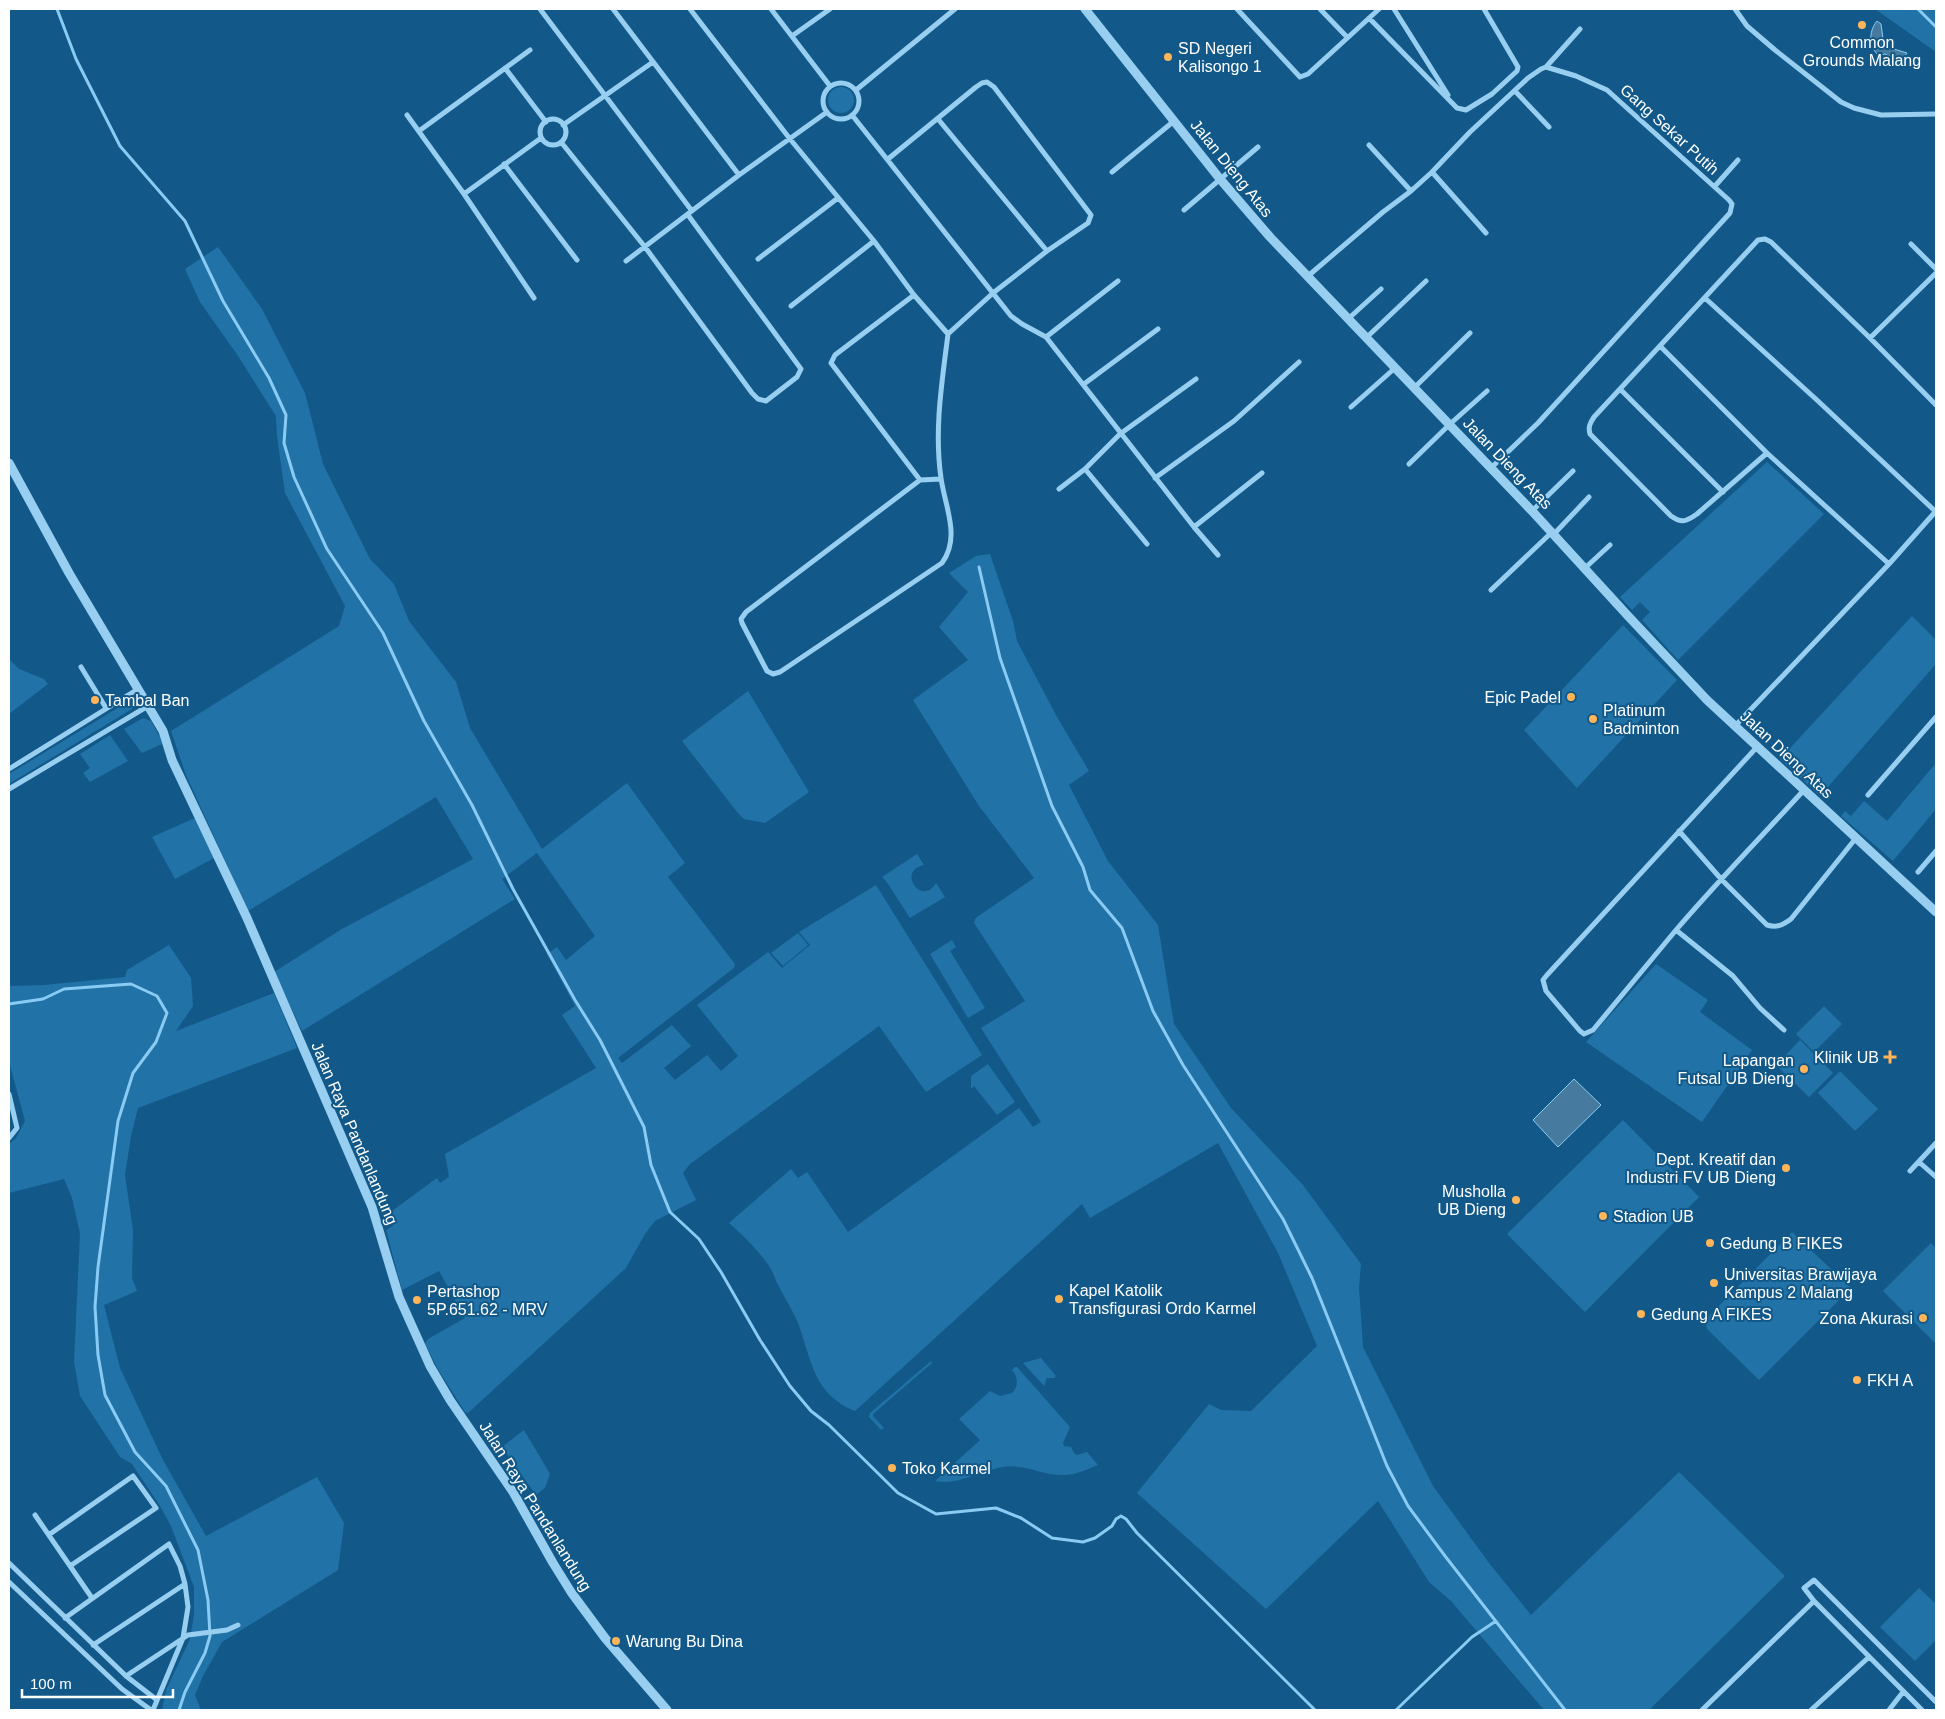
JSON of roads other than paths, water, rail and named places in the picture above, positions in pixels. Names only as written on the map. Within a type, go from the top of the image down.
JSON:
[{"type":"street","points":[[540,9],[606,94],[799,366],[801,372],[797,377],[766,401],[752,393],[646,247],[561,142]]},
{"type":"street","points":[[613,9],[739,176]]},
{"type":"street","points":[[690,9],[790,139],[874,241],[914,295],[948,334]]},
{"type":"street","points":[[772,9],[830,86]]},
{"type":"street","points":[[792,36],[830,9]]},
{"type":"street","points":[[856,90],[955,9]]},
{"type":"street","name":"Jalan Dieng Atas","points":[[1085,9],[1220,179],[1270,237],[1532,510],[1706,700],[1936,912]]},
{"type":"street","points":[[1237,9],[1300,78],[1308,74],[1379,9]]},
{"type":"street","points":[[1320,9],[1347,37]]},
{"type":"street","points":[[1394,9],[1454,104]]},
{"type":"street","points":[[1369,18],[1457,108],[1466,110],[1492,94],[1517,71],[1516,62],[1484,9]]},
{"type":"street","points":[[1735,9],[1747,26],[1841,102],[1854,108],[1881,115],[1936,114]]},
{"type":"street","points":[[1308,276],[1432,172],[1470,132],[1534,74],[1546,68],[1580,29]]},
{"type":"street","points":[[419,131],[530,50]]},
{"type":"street","points":[[563,125],[653,62]]},
{"type":"street","points":[[505,68],[546,122]]},
{"type":"street","name":"Gang Sekar Putih","points":[[1491,468],[1538,423],[1730,213],[1732,204],[1715,186],[1607,90],[1576,76],[1546,68]]},
{"type":"street","points":[[844,82],[856,90],[859,104],[852,115],[838,119],[827,112],[822,100],[824,92],[830,86],[844,82]]},
{"type":"street","points":[[888,158],[982,82],[990,83],[1091,215],[1088,223],[993,292],[948,334],[938,426],[941,479],[950,521],[951,539],[950,547],[942,563],[780,672],[773,674],[767,671],[742,623],[743,615],[920,480],[941,479]]},
{"type":"street","points":[[1515,91],[1549,127]]},
{"type":"street","points":[[626,261],[827,112]]},
{"type":"street","points":[[407,115],[464,194],[534,298]]},
{"type":"street","points":[[852,115],[888,158],[1011,316],[1046,337],[1084,384],[1120,434],[1218,555]]},
{"type":"street","points":[[938,119],[1047,251]]},
{"type":"street","points":[[557,120],[563,125],[565,136],[561,142],[550,145],[541,138],[540,130],[546,122],[557,120]]},
{"type":"street","points":[[1112,172],[1174,120]]},
{"type":"street","points":[[464,194],[541,138]]},
{"type":"street","points":[[1369,145],[1411,191]]},
{"type":"street","points":[[1184,210],[1258,147]]},
{"type":"street","points":[[1715,186],[1738,160]]},
{"type":"street","points":[[504,164],[577,260]]},
{"type":"street","points":[[1432,172],[1486,233]]},
{"type":"street","points":[[758,259],[838,198]]},
{"type":"street","points":[[1767,453],[1686,522],[1676,520],[1671,516],[1590,434],[1591,422],[1758,240],[1766,239],[1936,404]]},
{"type":"street","points":[[792,306],[874,241]]},
{"type":"street","points":[[1911,244],[1936,269]]},
{"type":"street","points":[[1870,338],[1936,273]]},
{"type":"street","points":[[1046,337],[1118,281]]},
{"type":"street","points":[[1366,338],[1426,281]]},
{"type":"street","points":[[1348,319],[1381,289]]},
{"type":"street","points":[[914,295],[836,354],[831,363],[920,480]]},
{"type":"street","points":[[1705,298],[1936,511],[1889,564],[1734,726]]},
{"type":"street","points":[[1084,384],[1158,329]]},
{"type":"street","points":[[1414,388],[1470,333]]},
{"type":"street","points":[[1661,347],[1767,453],[1889,564]]},
{"type":"street","points":[[1155,478],[1234,421],[1299,362]]},
{"type":"street","points":[[1351,407],[1395,368]]},
{"type":"street","points":[[1059,488],[1085,468],[1120,434],[1196,379]]},
{"type":"street","points":[[1621,390],[1723,492]]},
{"type":"street","points":[[1409,464],[1487,391]]},
{"type":"street","name":"Jalan Raya Pandanlandung","points":[[9,463],[69,573],[163,731],[172,760],[247,918],[349,1152],[379,1227],[399,1297],[433,1372],[513,1492],[571,1592],[600,1632],[667,1710]]},
{"type":"street","points":[[1085,468],[1147,544]]},
{"type":"street","points":[[1532,510],[1573,471]]},
{"type":"street","points":[[1194,527],[1262,473]]},
{"type":"street","points":[[1491,590],[1589,497]]},
{"type":"street","points":[[1586,568],[1610,545]]},
{"type":"street","points":[[81,668],[106,708]]},
{"type":"street","points":[[9,769],[138,689]]},
{"type":"street","points":[[9,789],[146,702]]},
{"type":"street","points":[[1868,795],[1936,717]]},
{"type":"street","points":[[1757,748],[1543,980],[1546,991],[1580,1031],[1588,1034],[1706,894],[1722,880],[1804,790]]},
{"type":"street","points":[[1679,831],[1722,880],[1767,925],[1774,927],[1780,926],[1791,919],[1856,838]]},
{"type":"street","points":[[1918,872],[1936,851]]},
{"type":"street","points":[[1676,930],[1733,976],[1760,1008],[1784,1030]]},
{"type":"street","points":[[9,1094],[17,1128],[9,1138]]},
{"type":"street","points":[[1910,1171],[1936,1143]]},
{"type":"street","points":[[1931,1149],[1936,1154]]},
{"type":"street","points":[[1919,1162],[1936,1178]]},
{"type":"street","points":[[50,1534],[134,1476],[156,1508],[70,1566]]},
{"type":"street","points":[[35,1514],[92,1598]]},
{"type":"street","points":[[9,1582],[122,1689],[152,1710],[183,1638],[188,1607],[180,1566],[169,1544],[65,1618]]},
{"type":"street","points":[[9,1563],[126,1676],[157,1700]]},
{"type":"street","points":[[1922,1710],[1814,1601],[1804,1588],[1814,1580],[1936,1702]]},
{"type":"street","points":[[93,1645],[184,1584]]},
{"type":"street","points":[[1702,1710],[1814,1601]]},
{"type":"street","points":[[126,1676],[183,1638],[238,1625]]},
{"type":"street","points":[[1811,1710],[1869,1657]]},
{"type":"street","points":[[1889,1710],[1903,1692]]},
{"type":"waterway","points":[[57,9],[76,59],[120,146],[185,221],[223,301],[269,378],[286,415],[284,443],[294,477],[327,549],[383,633],[424,721],[472,805],[513,889],[575,1000],[600,1040],[644,1127],[651,1165],[670,1212],[699,1239],[790,1386],[811,1411],[829,1425],[898,1493],[936,1514],[996,1508],[1021,1518],[1052,1538],[1083,1542],[1095,1538],[1112,1526],[1116,1519],[1121,1516],[1126,1519],[1137,1533],[1315,1710]]},
{"type":"waterway","points":[[1918,9],[1936,27]]},
{"type":"waterway","points":[[979,567],[1000,658],[1052,806],[1083,867],[1090,890],[1122,928],[1153,1011],[1183,1065],[1283,1219],[1312,1278],[1387,1466],[1408,1506],[1565,1710]]},
{"type":"waterway","points":[[9,1004],[43,999],[64,989],[131,984],[157,996],[167,1013],[156,1042],[133,1073],[118,1121],[98,1267],[95,1307],[98,1355],[105,1395],[135,1452],[166,1486],[198,1550],[208,1600],[210,1636],[205,1653],[185,1692],[179,1710]]},
{"type":"waterway","points":[[1396,1710],[1472,1637],[1496,1621]]},
{"type":"place","name":"Common Grounds Malang","points":[[1862,25]]},
{"type":"place","name":"SD Negeri Kalisongo 1","points":[[1168,57]]},
{"type":"place","name":"Epic Padel","points":[[1571,697]]},
{"type":"place","name":"Tambal Ban","points":[[95,700]]},
{"type":"place","name":"Platinum Badminton","points":[[1593,719]]},
{"type":"place","name":"Klinik UB","points":[[1890,1057]]},
{"type":"place","name":"Lapangan Futsal UB Dieng","points":[[1804,1069]]},
{"type":"place","name":"Dept. Kreatif dan Industri FV UB Dieng","points":[[1786,1168]]},
{"type":"place","name":"Musholla UB Dieng","points":[[1516,1200]]},
{"type":"place","name":"Stadion UB","points":[[1603,1216]]},
{"type":"place","name":"Gedung B FIKES","points":[[1710,1243]]},
{"type":"place","name":"Universitas Brawijaya Kampus 2 Malang","points":[[1714,1283]]},
{"type":"place","name":"Kapel Katolik Transfigurasi Ordo Karmel","points":[[1059,1299]]},
{"type":"place","name":"Pertashop 5P.651.62 - MRV","points":[[417,1300]]},
{"type":"place","name":"Gedung A FIKES","points":[[1641,1314]]},
{"type":"place","name":"Zona Akurasi","points":[[1923,1318]]},
{"type":"place","name":"FKH A","points":[[1857,1380]]},
{"type":"place","name":"Toko Karmel","points":[[892,1468]]},
{"type":"place","name":"Warung Bu Dina","points":[[616,1641]]}]
